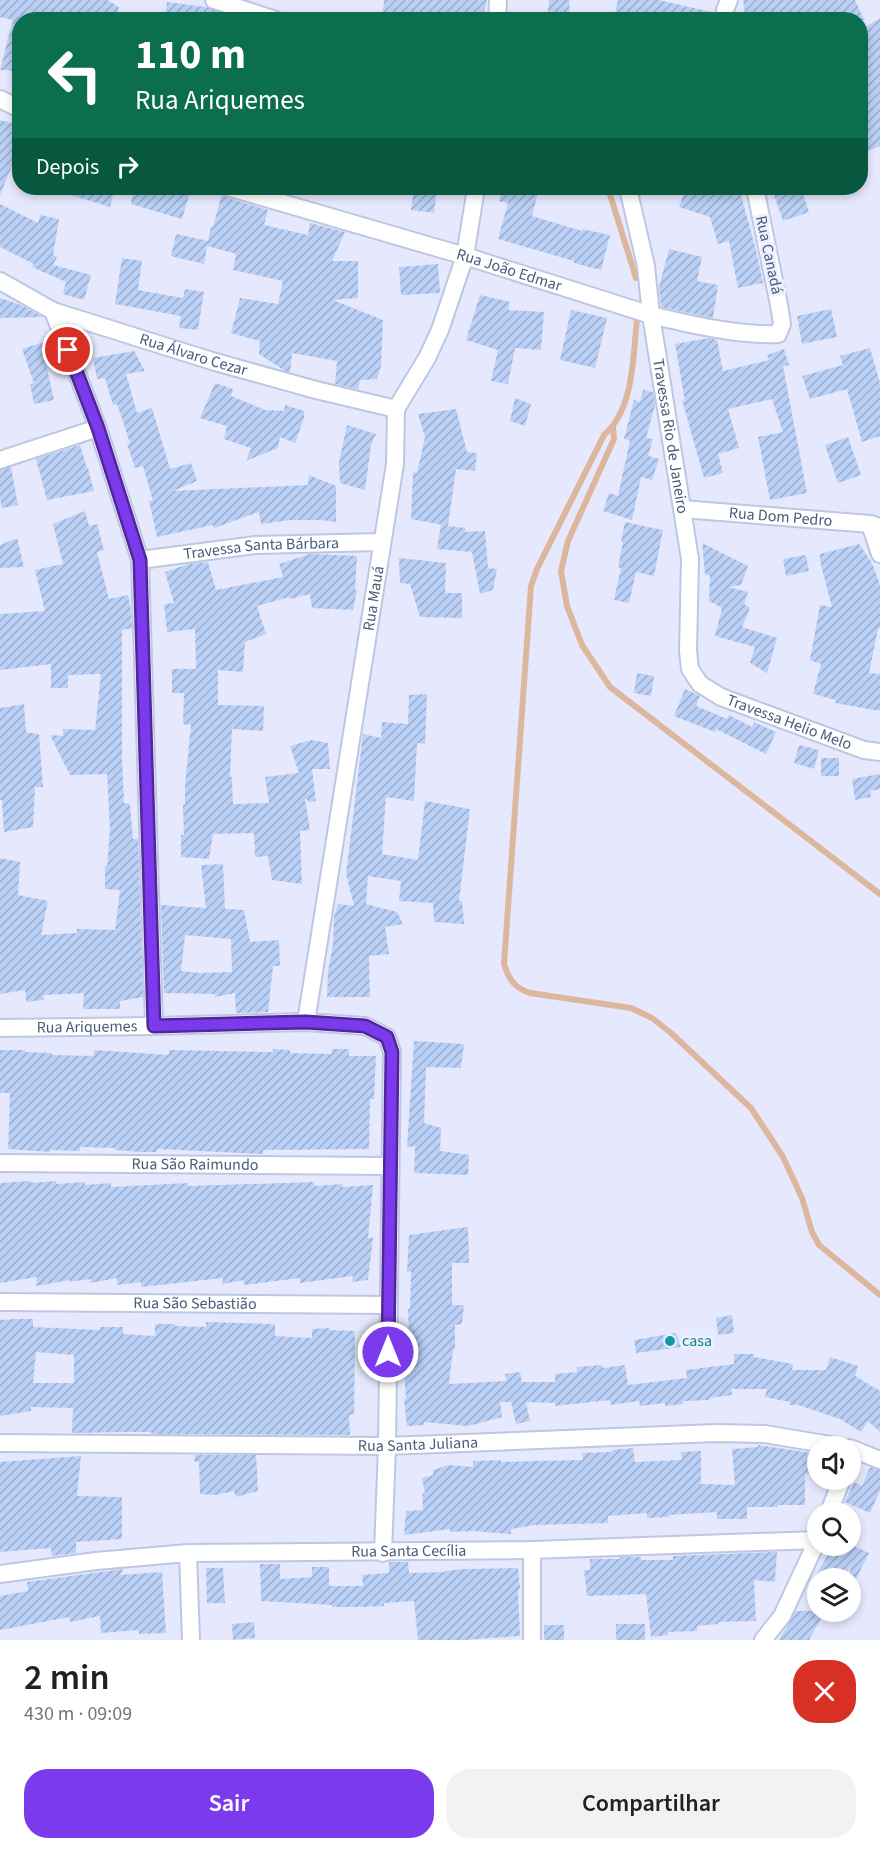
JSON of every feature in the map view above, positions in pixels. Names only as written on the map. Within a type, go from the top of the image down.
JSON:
[{"type":"street","points":[[214,0],[251,12]]},
{"type":"street","name":"Rua João Edmar","points":[[255,195],[465,256],[679,322],[753,334],[778,334],[782,324]]},
{"type":"street","name":"Rua Mauá","points":[[306,1022],[394,464],[396,409],[427,358],[440,330],[465,256],[475,195]]},
{"type":"street","name":"Travessa Rio de Janeiro","points":[[630,195],[646,266],[651,315],[690,559],[688,651],[690,669],[700,684]]},
{"type":"street","name":"Rua Canadá","points":[[756,195],[782,324]]},
{"type":"street","name":"Rua Álvaro Cezar","points":[[0,281],[53,311],[224,364],[316,390],[396,409]]},
{"type":"street","points":[[53,311],[98,428],[140,560],[154,1026]]},
{"type":"street","points":[[0,460],[98,428]]},
{"type":"street","name":"Rua Dom Pedro","points":[[682,509],[875,525]]},
{"type":"street","points":[[875,525],[880,554]]},
{"type":"street","name":"Travessa Santa Bárbara","points":[[140,560],[256,545],[381,542]]},
{"type":"street","name":"Travessa Helio Melo","points":[[700,684],[732,701],[864,750],[880,752]]},
{"type":"street","name":"Rua Ariquemes","points":[[0,1028],[306,1022],[365,1026],[387,1037],[392,1052],[389,1166]]},
{"type":"street","name":"Rua São Raimundo","points":[[0,1163],[389,1166]]},
{"type":"street","points":[[382,1553],[387,1446],[389,1166]]},
{"type":"street","name":"Rua São Sebastião","points":[[0,1302],[389,1305]]},
{"type":"street","name":"Rua Santa Juliana","points":[[0,1443],[387,1446],[716,1433],[765,1434],[807,1441]]},
{"type":"street","points":[[861,1455],[880,1460]]},
{"type":"street","name":"Rua Santa Cecília","points":[[0,1574],[96,1561],[188,1553],[532,1550],[807,1539]]},
{"type":"street","points":[[532,1550],[532,1640]]},
{"type":"street","points":[[188,1553],[191,1640]]},
{"type":"street","points":[[763,1640],[782,1616],[809,1556]]},
{"type":"building","points":[[0,0],[107,0],[119,7],[117,12],[12,12],[12,20],[0,17]]},
{"type":"building","points":[[384,0],[487,0],[484,12],[383,12]]},
{"type":"building","points":[[549,0],[570,0],[569,12],[548,12]]},
{"type":"building","points":[[618,0],[659,0],[711,12],[615,12]]},
{"type":"building","points":[[743,0],[855,0],[860,12],[745,12]]},
{"type":"building","points":[[167,2],[206,7],[220,12],[166,12]]},
{"type":"building","points":[[880,18],[880,146],[868,151],[868,26]]},
{"type":"building","points":[[12,24],[12,71],[0,70]]},
{"type":"building","points":[[0,120],[12,123],[12,166],[0,195]]},
{"type":"building","points":[[72,195],[113,195],[110,207]]},
{"type":"building","points":[[133,195],[189,195],[182,219],[131,204]]},
{"type":"building","points":[[224,195],[268,210],[264,225],[308,235],[310,223],[345,232],[332,261],[358,261],[358,298],[333,300],[383,320],[381,366],[377,379],[360,380],[358,389],[335,384],[337,361],[292,353],[290,372],[285,371],[259,354],[260,341],[231,333],[240,298],[278,304],[283,281],[233,270],[236,254],[207,246],[204,264],[171,256],[176,234],[208,241],[211,227],[213,227]]},
{"type":"building","points":[[413,195],[436,195],[434,213],[411,210]]},
{"type":"building","points":[[500,195],[537,195],[532,216],[582,231],[582,229],[610,235],[601,270],[498,239],[508,203],[499,201]]},
{"type":"building","points":[[683,195],[741,195],[763,283],[738,288],[729,241],[718,244],[710,217],[679,207]]},
{"type":"building","points":[[774,195],[803,195],[809,212],[783,221]]},
{"type":"building","points":[[0,204],[38,223],[40,215],[59,219],[53,255],[57,257],[53,265],[91,275],[84,300],[63,294],[66,282],[32,267],[34,264],[0,247]]},
{"type":"building","points":[[669,249],[702,257],[697,281],[718,285],[713,318],[661,307],[659,287]]},
{"type":"building","points":[[122,258],[142,261],[138,290],[183,298],[185,289],[204,292],[198,330],[179,328],[181,316],[115,304]]},
{"type":"building","points":[[438,264],[440,293],[401,295],[399,267]]},
{"type":"building","points":[[480,295],[510,302],[508,310],[544,312],[541,350],[515,348],[508,384],[491,381],[498,350],[466,340]]},
{"type":"building","points":[[0,298],[21,305],[43,317],[0,318]]},
{"type":"building","points":[[831,309],[837,337],[802,344],[797,316]]},
{"type":"building","points":[[571,310],[607,318],[595,368],[560,360]]},
{"type":"building","points":[[710,338],[717,340],[723,371],[769,360],[767,355],[784,349],[789,365],[783,366],[807,493],[770,500],[758,437],[783,432],[772,399],[728,409],[739,448],[718,454],[723,473],[704,478],[682,400],[685,401],[675,344]]},
{"type":"building","points":[[47,341],[52,358],[45,360],[54,400],[34,404],[30,384],[34,383],[22,349]]},
{"type":"building","points":[[870,348],[880,383],[880,436],[862,442],[847,389],[810,399],[802,376],[843,365],[840,356]]},
{"type":"building","points":[[134,351],[145,371],[126,374],[137,413],[152,408],[170,469],[191,463],[197,481],[173,491],[308,485],[309,475],[336,486],[336,522],[290,520],[261,524],[259,512],[214,528],[213,525],[157,537],[149,501],[153,501],[143,466],[135,468],[127,444],[130,443],[117,404],[113,405],[105,378],[97,379],[93,358]]},
{"type":"building","points":[[215,383],[233,389],[231,396],[265,410],[284,411],[285,405],[304,411],[304,418],[295,443],[280,437],[278,448],[246,461],[251,448],[224,439],[227,426],[200,418]]},
{"type":"building","points":[[643,390],[653,392],[655,405],[646,438],[653,439],[648,456],[659,459],[652,480],[641,477],[632,520],[603,511],[609,493],[618,496],[630,440],[624,439],[634,400],[640,402]]},
{"type":"building","points":[[515,398],[531,404],[525,426],[510,421]]},
{"type":"building","points":[[456,409],[467,452],[477,453],[475,471],[456,469],[448,526],[411,519],[413,472],[417,473],[425,437],[418,414]]},
{"type":"building","points":[[347,425],[376,434],[371,445],[365,490],[340,483],[339,462]]},
{"type":"building","points":[[848,437],[861,475],[838,483],[825,445]]},
{"type":"building","points":[[80,445],[94,491],[47,500],[36,459]]},
{"type":"building","points":[[11,467],[18,505],[2,508],[0,470]]},
{"type":"building","points":[[85,511],[89,526],[97,524],[104,550],[97,552],[109,599],[128,595],[131,610],[132,628],[122,630],[122,759],[124,803],[130,804],[133,839],[138,839],[143,997],[120,1001],[120,1009],[83,1009],[84,993],[43,995],[44,1000],[26,1002],[25,990],[0,994],[0,858],[20,862],[18,895],[48,901],[41,935],[77,933],[77,929],[115,930],[120,890],[105,889],[105,866],[107,867],[110,829],[107,774],[70,775],[50,735],[63,736],[63,729],[95,730],[101,674],[68,675],[68,688],[51,688],[51,664],[0,670],[0,614],[45,611],[35,570],[63,564],[53,524]]},
{"type":"building","points":[[625,522],[663,530],[654,576],[636,572],[629,603],[614,600],[621,568],[618,567]]},
{"type":"building","points":[[441,525],[465,528],[465,532],[485,531],[488,568],[497,569],[493,590],[480,594],[472,552],[437,549]]},
{"type":"building","points":[[17,538],[24,567],[0,568],[0,545]]},
{"type":"building","points":[[702,543],[748,566],[741,585],[729,587],[748,592],[744,604],[750,608],[742,627],[777,638],[767,673],[750,663],[755,647],[715,636],[722,608],[709,601],[710,576],[705,574]]},
{"type":"building","points":[[859,544],[872,563],[880,585],[880,628],[869,673],[880,674],[880,711],[835,703],[836,700],[813,694],[821,664],[810,660],[820,605],[832,607],[820,554]]},
{"type":"building","points":[[310,554],[357,556],[355,590],[357,590],[353,610],[312,608],[310,594],[257,606],[266,634],[245,642],[243,672],[218,670],[218,705],[264,706],[263,731],[232,729],[230,777],[232,777],[233,804],[269,803],[265,777],[299,773],[290,746],[311,740],[328,743],[330,769],[312,769],[316,801],[308,802],[305,799],[310,830],[300,831],[302,884],[272,880],[268,856],[255,857],[254,833],[213,834],[209,859],[181,857],[181,835],[184,835],[183,805],[185,805],[191,725],[183,724],[184,693],[172,693],[172,669],[196,669],[195,629],[167,632],[164,604],[174,603],[165,572],[189,564],[208,562],[216,590],[283,577],[279,564]]},
{"type":"building","points":[[806,555],[809,571],[786,576],[783,559]]},
{"type":"building","points":[[399,558],[446,563],[445,593],[462,593],[462,618],[420,617],[410,584],[400,583]]},
{"type":"building","points":[[637,673],[654,676],[651,696],[634,693]]},
{"type":"building","points":[[685,689],[700,696],[696,706],[727,719],[729,715],[752,727],[754,722],[776,732],[766,754],[716,729],[715,732],[674,716]]},
{"type":"building","points":[[427,694],[425,744],[417,743],[414,801],[386,797],[382,854],[418,860],[425,801],[470,809],[459,901],[462,901],[464,924],[434,922],[433,903],[399,901],[401,881],[368,876],[366,904],[397,912],[403,924],[385,927],[389,954],[369,956],[370,997],[327,997],[334,917],[338,904],[354,906],[346,874],[363,734],[381,738],[382,722],[408,724],[409,695]]},
{"type":"building","points":[[24,704],[26,732],[39,734],[43,787],[35,787],[33,827],[4,832],[2,800],[0,800],[0,708]]},
{"type":"building","points":[[799,745],[819,750],[814,769],[794,763]]},
{"type":"building","points":[[821,758],[839,758],[839,776],[821,776]]},
{"type":"building","points":[[880,774],[880,789],[870,791],[871,797],[855,800],[852,779]]},
{"type":"building","points":[[223,864],[225,909],[244,910],[250,942],[279,940],[280,966],[273,966],[268,1012],[236,1013],[235,993],[215,997],[215,994],[164,993],[161,905],[206,908],[201,865]],"holes":[[[185,935],[231,939],[232,972],[181,971]]]},
{"type":"building","points":[[414,1041],[464,1044],[461,1068],[426,1067],[424,1123],[441,1128],[440,1151],[469,1155],[468,1175],[414,1173],[415,1146],[407,1147]]},
{"type":"building","points":[[273,1049],[290,1050],[290,1053],[332,1054],[332,1049],[349,1049],[349,1056],[376,1056],[374,1099],[370,1099],[369,1149],[263,1150],[263,1154],[157,1149],[157,1152],[140,1152],[115,1150],[115,1148],[80,1147],[80,1151],[50,1150],[50,1152],[8,1149],[10,1093],[0,1093],[0,1050],[94,1056],[94,1050],[169,1055],[169,1050],[273,1052]]},
{"type":"building","points":[[31,1181],[31,1183],[57,1181],[56,1184],[85,1182],[85,1185],[111,1183],[111,1187],[188,1183],[188,1186],[314,1182],[314,1186],[373,1185],[368,1238],[373,1238],[368,1280],[352,1282],[353,1276],[300,1283],[300,1278],[244,1285],[244,1280],[222,1284],[223,1278],[141,1287],[141,1282],[117,1285],[117,1278],[90,1283],[91,1279],[69,1282],[70,1280],[36,1286],[37,1277],[0,1283],[0,1183]]},
{"type":"building","points":[[468,1227],[469,1263],[452,1263],[452,1305],[464,1305],[462,1324],[455,1325],[455,1349],[453,1350],[449,1384],[507,1381],[505,1374],[520,1372],[522,1382],[555,1382],[555,1374],[577,1372],[577,1367],[602,1365],[603,1368],[625,1365],[628,1385],[687,1378],[686,1370],[734,1364],[734,1354],[754,1354],[754,1357],[793,1364],[792,1370],[826,1370],[830,1357],[858,1366],[855,1376],[880,1391],[880,1432],[868,1421],[861,1432],[840,1419],[798,1405],[789,1405],[790,1402],[765,1397],[767,1389],[731,1389],[732,1395],[709,1398],[710,1400],[683,1401],[683,1404],[665,1406],[665,1403],[640,1406],[639,1401],[611,1405],[610,1400],[555,1406],[555,1403],[526,1402],[530,1421],[516,1424],[511,1402],[500,1402],[502,1417],[468,1426],[424,1422],[424,1425],[407,1426],[404,1370],[407,1371],[407,1337],[409,1337],[408,1309],[410,1309],[411,1271],[407,1272],[409,1235]]},
{"type":"building","points":[[732,1315],[734,1333],[718,1335],[716,1318]]},
{"type":"building","points":[[33,1319],[33,1327],[100,1330],[100,1327],[123,1327],[123,1334],[155,1336],[155,1324],[206,1327],[206,1322],[275,1324],[275,1336],[312,1338],[312,1329],[330,1328],[329,1330],[355,1331],[354,1414],[349,1415],[350,1435],[72,1433],[73,1408],[31,1407],[31,1411],[0,1416],[0,1320]],"holes":[[[36,1352],[74,1355],[74,1383],[33,1383]]]},
{"type":"building","points":[[676,1333],[681,1347],[636,1353],[634,1340]]},
{"type":"building","points":[[758,1445],[807,1452],[805,1505],[747,1507],[747,1519],[717,1519],[717,1512],[647,1518],[647,1513],[608,1516],[608,1523],[535,1525],[511,1529],[511,1534],[475,1531],[450,1532],[450,1529],[404,1535],[406,1511],[423,1510],[422,1494],[425,1493],[422,1478],[433,1475],[433,1470],[449,1465],[473,1467],[473,1461],[583,1460],[582,1453],[612,1452],[612,1450],[633,1448],[635,1462],[682,1460],[681,1452],[701,1451],[701,1484],[735,1485],[732,1449],[758,1447]]},
{"type":"building","points":[[195,1455],[256,1455],[258,1491],[236,1497],[234,1491],[216,1495],[200,1494],[199,1462],[194,1461]]},
{"type":"building","points":[[81,1456],[77,1496],[122,1497],[122,1539],[76,1542],[76,1553],[52,1556],[51,1548],[0,1552],[0,1462]]},
{"type":"building","points":[[870,1467],[880,1470],[880,1490],[870,1513],[861,1509],[861,1502],[845,1502],[850,1490],[861,1490]]},
{"type":"building","points":[[861,1549],[869,1553],[861,1569],[820,1568],[827,1556],[861,1556]]},
{"type":"building","points":[[777,1552],[775,1582],[754,1580],[756,1621],[718,1622],[718,1624],[697,1626],[697,1631],[668,1632],[668,1635],[651,1637],[646,1594],[587,1596],[584,1570],[590,1570],[590,1559],[641,1557],[641,1560],[673,1560],[673,1556]]},
{"type":"building","points":[[389,1562],[408,1562],[409,1573],[518,1568],[520,1636],[464,1640],[418,1640],[414,1601],[384,1603],[384,1606],[332,1607],[332,1605],[261,1601],[260,1564],[280,1564],[280,1579],[312,1577],[312,1567],[329,1567],[329,1586],[363,1586],[362,1575],[389,1573]]},
{"type":"building","points":[[206,1568],[223,1568],[225,1603],[207,1603]]},
{"type":"building","points":[[123,1569],[120,1575],[162,1572],[166,1633],[139,1634],[138,1630],[101,1633],[100,1616],[70,1622],[69,1617],[0,1630],[0,1596],[28,1591],[27,1582]]},
{"type":"building","points":[[796,1611],[807,1611],[807,1622],[819,1622],[809,1640],[779,1640]]},
{"type":"building","points":[[254,1622],[255,1638],[233,1640],[232,1624]]},
{"type":"building","points":[[616,1624],[645,1624],[645,1640],[616,1640]]},
{"type":"building","points":[[544,1625],[564,1625],[564,1640],[544,1640]]},
{"type":"waterway","points":[[610,195],[636,278]]},
{"type":"waterway","points":[[637,319],[633,365],[627,397],[614,424],[604,435],[537,569],[531,586],[504,964],[513,983],[520,989],[530,993],[631,1008],[652,1018],[671,1033],[751,1108],[783,1157],[802,1198],[812,1232],[819,1245],[880,1295]]},
{"type":"waterway","points":[[613,427],[614,439],[568,541],[561,571],[567,606],[582,645],[610,687],[880,894]]},
{"type":"place","name":"casa","points":[[670,1341]]},
{"type":"route","points":[[68,350],[98,428],[140,560],[154,1026],[306,1022],[365,1026],[387,1037],[392,1052],[388,1352]]}]
